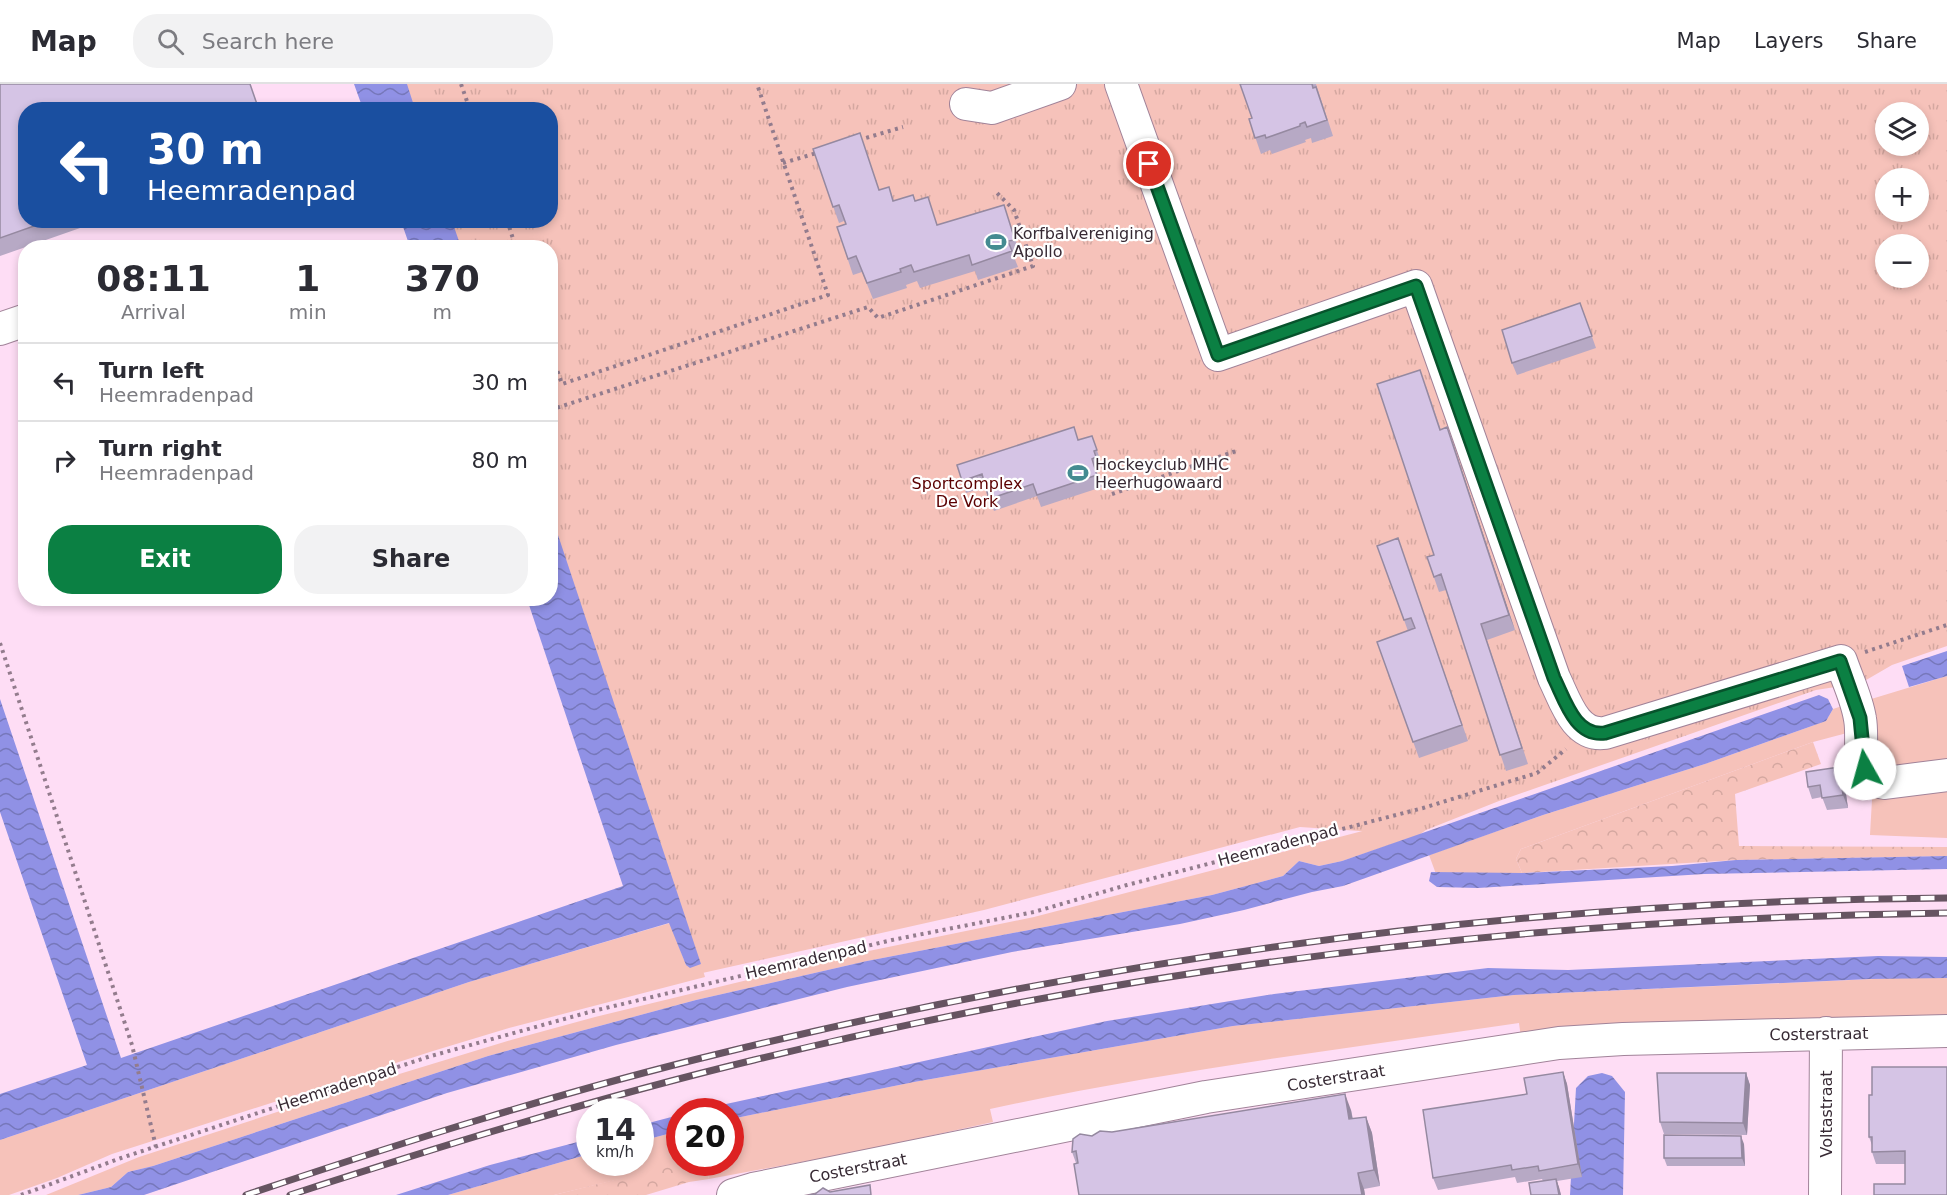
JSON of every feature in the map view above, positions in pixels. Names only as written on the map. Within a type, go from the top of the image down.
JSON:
[{"type":"street","points":[[966,104],[992,108],[1060,84]]},
{"type":"street","points":[[1121,84],[1218,355],[1416,286],[1554,678],[1573,716],[1587,732],[1605,733],[1840,661],[1860,718],[1863,761],[1870,775],[1878,782],[1885,783],[1947,775]]},
{"type":"street","points":[[0,329],[18,323]]},
{"type":"street","name":"Costerstraat","points":[[747,1193],[1206,1098],[1559,1043],[1623,1039],[1947,1031]]},
{"type":"street","name":"Voltastraat","points":[[1825,1195],[1826,1033]]},
{"type":"path","points":[[461,84],[467,102]]},
{"type":"path","points":[[558,373],[562,384],[828,295],[757,84]]},
{"type":"path","points":[[849,143],[903,127]]},
{"type":"path","points":[[783,163],[827,150]]},
{"type":"path","points":[[558,407],[868,307],[878,318],[1033,266],[1014,210],[997,193]]},
{"type":"path","points":[[1112,494],[1239,450]]},
{"type":"path","points":[[1840,661],[1947,625]]},
{"type":"path","points":[[0,643],[132,1046],[156,1147]]},
{"type":"path","name":"Heemradenpad","points":[[21,1195],[156,1147],[431,1056],[593,1011],[892,940],[1034,912],[1138,882],[1423,808],[1537,773],[1587,732]]},
{"type":"green space","name":"Sportcomplex De Vork","points":[[399,84],[1947,84],[1947,646],[1892,665],[1861,683],[1816,690],[1499,801],[1426,830],[1419,835],[1300,827],[984,910],[698,974],[558,556],[558,240],[452,240],[447,228],[558,228],[558,102],[405,102]]},
{"type":"green space","points":[[1947,676],[1947,838],[1870,835],[1876,729],[1868,700]]},
{"type":"green space","points":[[1848,704],[1847,733],[1813,742],[1521,849],[1516,859],[1522,873],[1436,874],[1429,855],[1543,815],[1705,764],[1826,721],[1833,709]]},
{"type":"green space","points":[[1813,742],[1821,764],[1735,794],[1739,846],[1947,847],[1947,856],[1736,860],[1522,873],[1516,859],[1521,849]]},
{"type":"green space","points":[[1412,818],[1419,835],[1342,861],[1319,866],[1299,861],[1283,876],[1212,895],[867,961],[696,1000],[488,1056],[153,1166],[128,1172],[111,1187],[78,1195],[46,1195],[139,1157],[314,1100],[511,1040],[595,1017],[859,953],[1034,917]]},
{"type":"green space","points":[[670,923],[686,965],[701,964],[705,977],[509,1028],[433,1051],[112,1154],[57,1178],[9,1195],[0,1195],[0,1140],[469,982]]},
{"type":"green space","points":[[1919,977],[1947,978],[1947,1018],[1521,1038],[1519,1023],[1254,1062],[1056,1095],[990,1109],[993,1122],[866,1150],[744,1173],[744,1116],[914,1082],[1233,1026],[1514,995]]},
{"type":"green space","points":[[666,1134],[666,1168],[654,1171],[654,1138]]},
{"type":"green space","points":[[576,1158],[576,1176],[632,1176],[554,1195],[448,1195]]},
{"type":"green space","points":[[666,1167],[666,1176],[708,1176],[709,1179],[689,1182],[646,1195],[554,1195],[630,1176],[654,1176],[654,1170]]},
{"type":"green space","points":[[708,1176],[725,1176],[709,1179]]},
{"type":"water","points":[[354,84],[407,84],[413,102],[360,102]]},
{"type":"water","points":[[403,228],[454,228],[459,240],[408,240]]},
{"type":"water","points":[[558,535],[701,964],[690,968],[686,965],[669,923],[469,982],[0,1140],[0,1094],[87,1065],[0,812],[0,699],[121,1058],[623,886],[529,606],[558,606]]},
{"type":"water","points":[[1947,651],[1947,676],[1909,687],[1902,666]]},
{"type":"water","points":[[1819,695],[1828,699],[1833,709],[1826,721],[1705,764],[1543,815],[1343,886],[1180,924],[1012,952],[847,987],[616,1045],[447,1093],[144,1195],[78,1195],[111,1187],[128,1172],[153,1166],[488,1056],[696,1000],[867,961],[1212,895],[1283,876],[1299,861],[1319,866],[1342,861]]},
{"type":"water","points":[[1947,856],[1947,869],[1704,874],[1478,888],[1437,887],[1429,881],[1431,872],[1522,873],[1672,866],[1736,860]]},
{"type":"water","points":[[1878,956],[1947,957],[1947,978],[1870,979],[1514,995],[1233,1026],[914,1082],[744,1116],[744,1100],[1107,1021],[1274,994],[1488,968],[1568,970]]},
{"type":"water","points":[[1602,1073],[1612,1076],[1625,1092],[1623,1195],[1570,1195],[1576,1088],[1588,1076]]},
{"type":"water","points":[[666,1118],[666,1134],[654,1138],[654,1122]]},
{"type":"water","points":[[576,1142],[576,1158],[448,1195],[396,1195],[490,1165]]},
{"type":"building","points":[[0,84],[250,84],[256,102],[18,102],[18,228],[28,228],[0,238]]},
{"type":"building","points":[[1240,84],[1312,84],[1313,88],[1316,87],[1327,120],[1307,127],[1305,122],[1300,126],[1266,138],[1265,135],[1255,138],[1249,119],[1252,118]]},
{"type":"building","points":[[860,133],[879,190],[889,187],[893,201],[913,195],[915,201],[928,197],[937,225],[1004,205],[1015,240],[1008,241],[1012,251],[972,265],[969,255],[914,272],[911,265],[900,269],[901,272],[867,283],[856,256],[848,259],[837,227],[846,224],[839,205],[833,207],[813,149]]},
{"type":"building","points":[[1580,303],[1592,336],[1512,363],[1502,330]]},
{"type":"building","points":[[1420,370],[1440,430],[1447,427],[1509,615],[1481,624],[1522,748],[1500,755],[1441,574],[1434,577],[1427,557],[1434,555],[1377,384]]},
{"type":"building","points":[[1074,427],[1078,440],[1092,436],[1097,450],[1094,451],[1096,457],[1092,459],[1097,475],[1037,495],[1033,484],[989,499],[982,474],[962,481],[957,465]]},
{"type":"building","points":[[1398,538],[1462,725],[1413,742],[1377,642],[1415,628],[1411,618],[1404,620],[1377,546]]},
{"type":"building","points":[[1839,767],[1843,795],[1822,798],[1820,785],[1808,787],[1806,772]]},
{"type":"building","points":[[1872,1067],[1947,1067],[1947,1195],[1874,1195],[1874,1184],[1905,1184],[1905,1151],[1872,1152],[1872,1137],[1869,1137],[1869,1095],[1872,1095]]},
{"type":"building","points":[[1563,1072],[1578,1164],[1539,1171],[1538,1166],[1512,1170],[1511,1165],[1433,1178],[1423,1110],[1527,1094],[1524,1078]]},
{"type":"building","points":[[1657,1073],[1746,1073],[1743,1123],[1660,1122]]},
{"type":"building","points":[[1345,1094],[1349,1119],[1366,1117],[1374,1170],[1358,1173],[1362,1195],[1079,1195],[1074,1164],[1078,1163],[1076,1151],[1072,1152],[1073,1139],[1080,1134],[1092,1136],[1100,1131],[1112,1132]]},
{"type":"building","points":[[1664,1135],[1741,1136],[1742,1158],[1664,1158]]},
{"type":"building","points":[[1556,1179],[1559,1195],[1531,1195],[1529,1183]]},
{"type":"building","points":[[870,1185],[871,1195],[809,1195],[823,1188],[830,1192]]},
{"type":"railway","points":[[246,1195],[482,1119],[662,1068],[873,1018],[1177,961],[1484,922],[1638,909],[1792,901],[1947,898]]},
{"type":"railway","points":[[290,1195],[405,1158],[637,1090],[901,1026],[1049,997],[1346,952],[1496,936],[1796,917],[1947,913]]},
{"type":"place","name":"Korfbalvereniging Apollo","points":[[996,242]]},
{"type":"place","name":"Hockeyclub MHC Heerhugowaard","points":[[1078,473]]},
{"type":"route","points":[[1149,164],[1218,355],[1416,286],[1554,678],[1573,716],[1587,732],[1605,733],[1840,661],[1860,718],[1865,769]]}]
